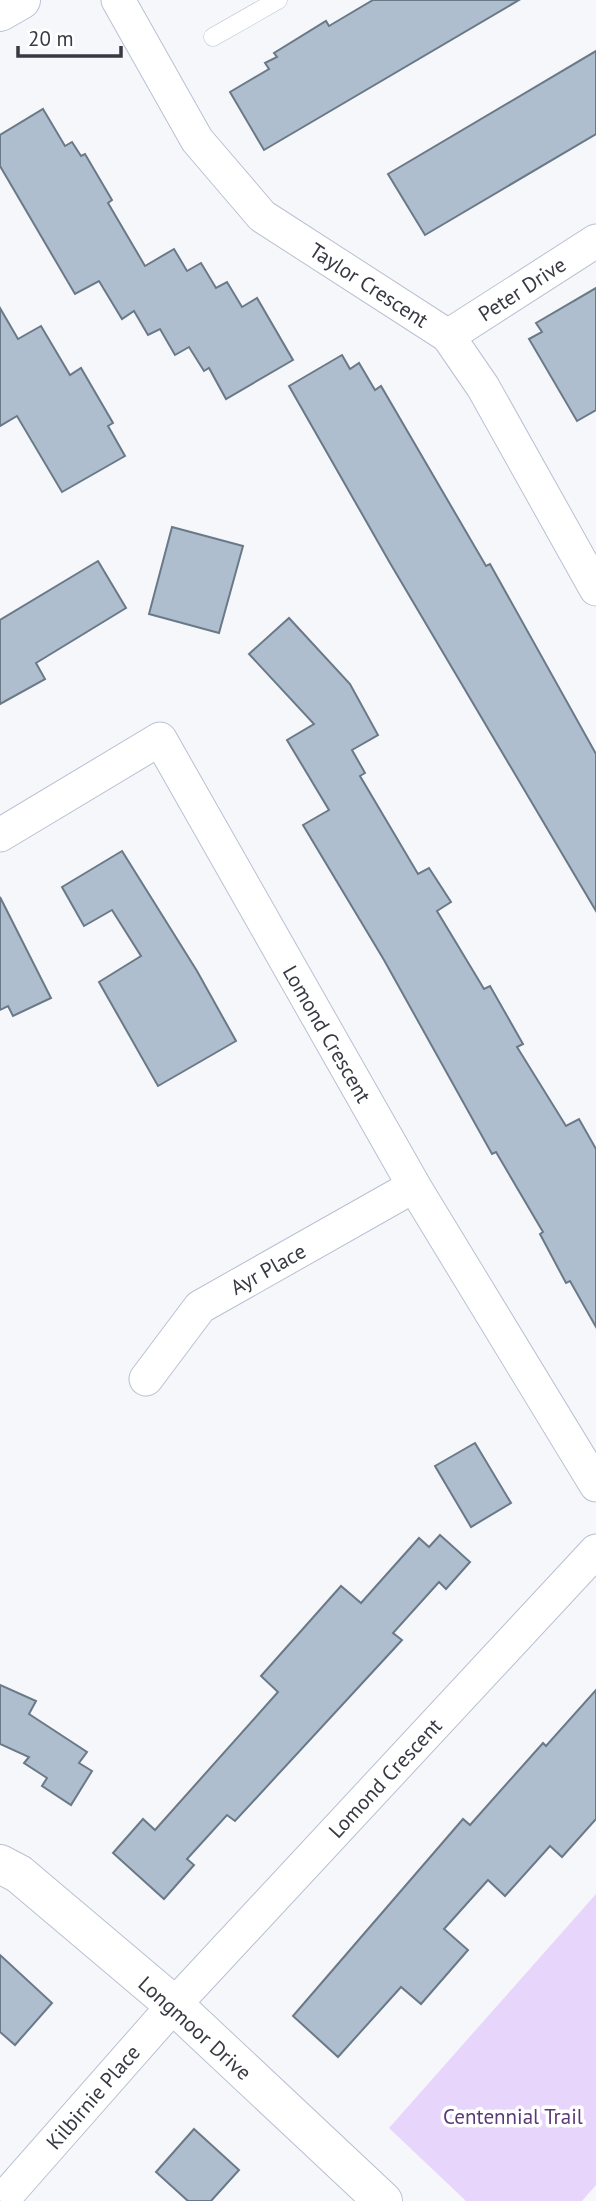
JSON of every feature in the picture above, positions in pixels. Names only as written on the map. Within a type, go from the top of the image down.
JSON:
[{"type":"street","points":[[0,12],[21,0]]},
{"type":"street","name":"Taylor Crescent","points":[[118,0],[197,140],[262,216],[448,336],[483,387],[596,589]]},
{"type":"street","name":"Peter Drive","points":[[448,336],[596,241]]},
{"type":"street","name":"Lomond Crescent","points":[[0,835],[160,739],[414,1186],[596,1485]]},
{"type":"street","name":"Ayr Place","points":[[146,1379],[200,1307],[414,1186]]},
{"type":"street","name":"Lomond Crescent","points":[[174,2006],[596,1551]]},
{"type":"street","name":"Longmoor Drive","points":[[0,1864],[19,1874],[174,2006],[383,2201]]},
{"type":"street","name":"Kilbirnie Place","points":[[12,2189],[174,2006]]},
{"type":"lane","points":[[213,37],[278,0]]},
{"type":"green space","name":"Centennial Trail","points":[[596,1894],[596,2185],[582,2201],[466,2201],[389,2128]]},
{"type":"building","points":[[373,0],[519,0],[264,150],[230,92],[269,69],[265,63],[277,57],[274,53],[326,21],[329,26]]},
{"type":"building","points":[[596,51],[596,134],[425,235],[388,174]]},
{"type":"building","points":[[43,109],[65,146],[72,142],[81,156],[85,154],[112,200],[108,203],[145,266],[174,249],[187,271],[201,263],[216,288],[227,282],[242,307],[257,298],[293,360],[226,399],[209,368],[204,371],[189,347],[175,355],[160,329],[148,335],[134,311],[122,319],[99,281],[75,294],[0,166],[0,135]]},
{"type":"building","points":[[596,288],[596,410],[577,421],[529,339],[542,332],[536,323]]},
{"type":"building","points":[[0,308],[18,339],[41,326],[70,375],[81,368],[113,423],[108,426],[125,456],[62,492],[17,416],[0,426]]},
{"type":"building","points":[[342,355],[350,369],[359,363],[375,390],[381,386],[486,566],[490,564],[596,754],[596,911],[390,563],[289,386]]},
{"type":"building","points":[[172,527],[243,546],[219,633],[149,614]]},
{"type":"building","points":[[98,561],[126,608],[36,663],[45,679],[0,704],[0,620]]},
{"type":"building","points":[[289,618],[350,684],[378,735],[352,750],[365,773],[360,776],[418,874],[429,868],[451,902],[437,911],[484,989],[490,986],[523,1044],[517,1047],[566,1126],[579,1119],[596,1149],[596,1327],[570,1281],[566,1283],[540,1234],[543,1232],[496,1152],[492,1154],[384,960],[303,825],[329,810],[287,740],[314,724],[249,654]]},
{"type":"building","points":[[122,851],[197,971],[236,1041],[158,1086],[99,982],[141,956],[112,910],[84,926],[62,887]]},
{"type":"building","points":[[0,897],[51,998],[13,1016],[8,1006],[0,1010]]},
{"type":"building","points":[[475,1443],[511,1503],[471,1527],[435,1466]]},
{"type":"building","points":[[440,1535],[470,1562],[446,1589],[439,1582],[393,1633],[402,1640],[235,1821],[227,1815],[187,1859],[194,1865],[164,1899],[113,1853],[143,1819],[155,1830],[278,1692],[261,1676],[341,1586],[361,1603],[419,1538],[429,1547]]},
{"type":"building","points":[[0,1685],[36,1701],[29,1714],[87,1752],[79,1763],[92,1771],[71,1805],[42,1786],[47,1778],[24,1763],[29,1757],[0,1744]]},
{"type":"building","points":[[596,1690],[596,1819],[562,1857],[550,1846],[505,1896],[488,1880],[444,1929],[468,1950],[421,2004],[401,1987],[338,2057],[293,2016],[463,1819],[470,1825],[543,1743],[546,1746]]},
{"type":"building","points":[[0,1955],[52,2003],[15,2045],[0,2032]]},
{"type":"building","points":[[194,2129],[239,2170],[211,2201],[188,2201],[156,2172]]}]
